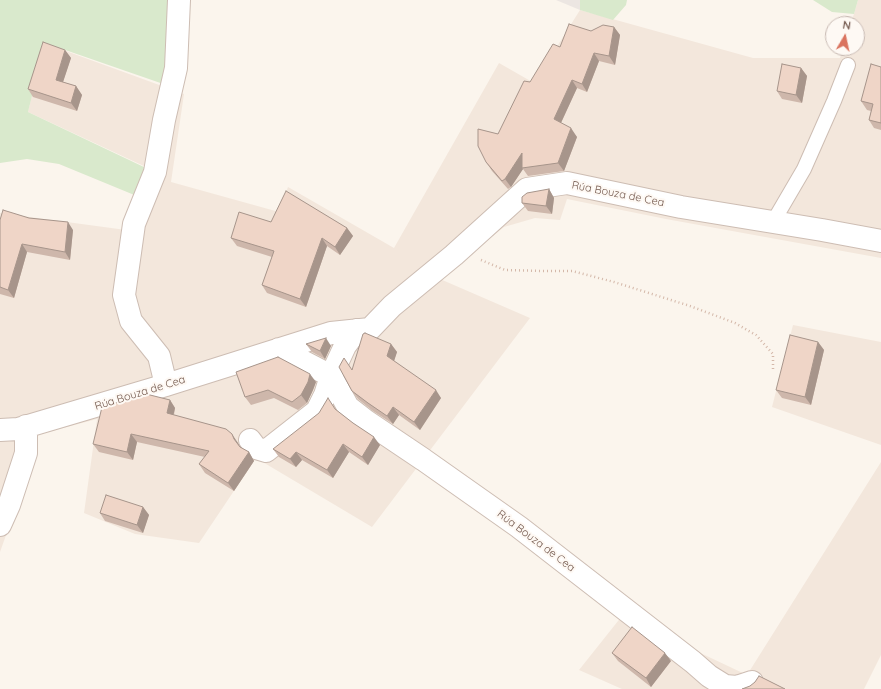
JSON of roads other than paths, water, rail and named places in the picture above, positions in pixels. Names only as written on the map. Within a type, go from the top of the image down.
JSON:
[{"type":"street","points":[[166,386],[159,356],[131,321],[124,294],[134,224],[155,172],[164,120],[176,68],[179,0]]},
{"type":"street","name":"Rúa Bouza de Cea","points":[[0,430],[18,429],[166,386],[331,333],[370,329],[392,306],[462,247],[527,189],[567,183],[681,207],[881,241]]},
{"type":"street","points":[[250,440],[256,448],[266,451],[317,410],[326,395],[331,376],[345,346],[357,330]]},
{"type":"street","points":[[279,349],[331,376]]},
{"type":"street","name":"Rúa Bouza de Cea","points":[[331,376],[348,407],[519,527],[688,658],[709,676],[725,686],[737,687],[752,682]]},
{"type":"street","points":[[0,524],[9,505],[26,453],[26,426]]},
{"type":"lane","points":[[773,222],[804,169],[848,65]]}]
